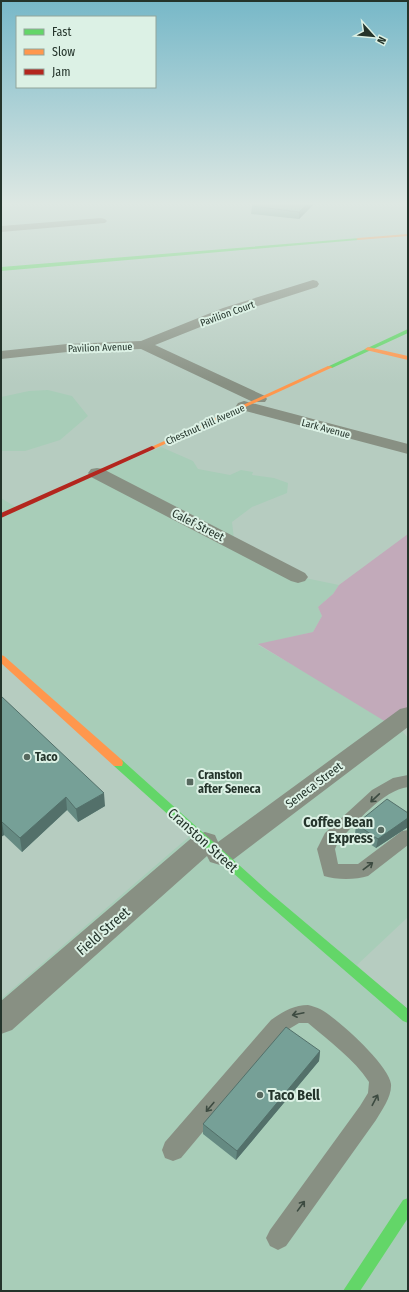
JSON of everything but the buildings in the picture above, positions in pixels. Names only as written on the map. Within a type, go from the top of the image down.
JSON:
[{"type":"street","points":[[1,269],[69,263]]},
{"type":"street","name":"Pavilion Court","points":[[143,345],[228,312],[314,284]]},
{"type":"street","name":"Chestnut Hill Avenue","points":[[1,516],[408,331]]},
{"type":"street","name":"Pavilion Avenue","points":[[1,355],[67,348],[143,345],[259,399]]},
{"type":"street","points":[[368,349],[408,358]]},
{"type":"street","name":"Lark Avenue","points":[[244,406],[408,449]]},
{"type":"street","name":"Calef Street","points":[[97,473],[298,577]]},
{"type":"street","name":"Cranston Street","points":[[1,658],[213,849],[408,1018]]},
{"type":"street","name":"Seneca Street","points":[[213,849],[408,715]]},
{"type":"street","name":"Field Street","points":[[1,1020],[213,849]]},
{"type":"street","points":[[351,1291],[408,1205]]},
{"type":"lane","points":[[408,782],[401,780],[386,787],[331,838],[326,849],[330,871],[362,871],[408,836]]},
{"type":"lane","points":[[173,1150],[278,1026],[293,1015],[303,1012],[313,1015],[372,1067],[380,1080],[380,1090],[368,1113],[278,1238]]},
{"type":"shaded area","points":[[48,390],[72,396],[88,416],[60,440],[25,451],[1,451],[1,397],[29,391]]},
{"type":"shaded area","points":[[161,447],[193,461],[198,469],[230,475],[241,470],[253,472],[252,475],[274,478],[288,483],[287,493],[252,507],[232,522],[235,548],[281,573],[339,585],[333,594],[318,607],[322,616],[313,632],[258,645],[396,724],[408,738],[408,917],[357,965],[408,1017],[408,1291],[1,1291],[1,999],[191,835],[1,659],[1,498],[17,508]]},
{"type":"shaded area","points":[[408,534],[408,716],[391,725],[258,644],[313,632],[322,616],[318,607],[333,594],[339,585]]},
{"type":"traffic: fast","points":[[1,269],[69,263]]},
{"type":"traffic: fast","points":[[330,367],[408,331]]},
{"type":"traffic: fast","points":[[118,763],[265,895],[408,1017]]},
{"type":"traffic: fast","points":[[351,1291],[408,1205]]},
{"type":"traffic: slow","points":[[368,349],[408,358]]},
{"type":"traffic: slow","points":[[152,448],[330,367]]},
{"type":"traffic: slow","points":[[1,658],[118,763]]},
{"type":"traffic: jam","points":[[1,516],[152,448]]},
{"type":"place","name":"Taco","points":[[27,757]]},
{"type":"place","name":"Cranston after Seneca","points":[[190,782]]},
{"type":"place","name":"Coffee Bean Express","points":[[381,830]]},
{"type":"place","name":"Taco Bell","points":[[260,1095]]}]
